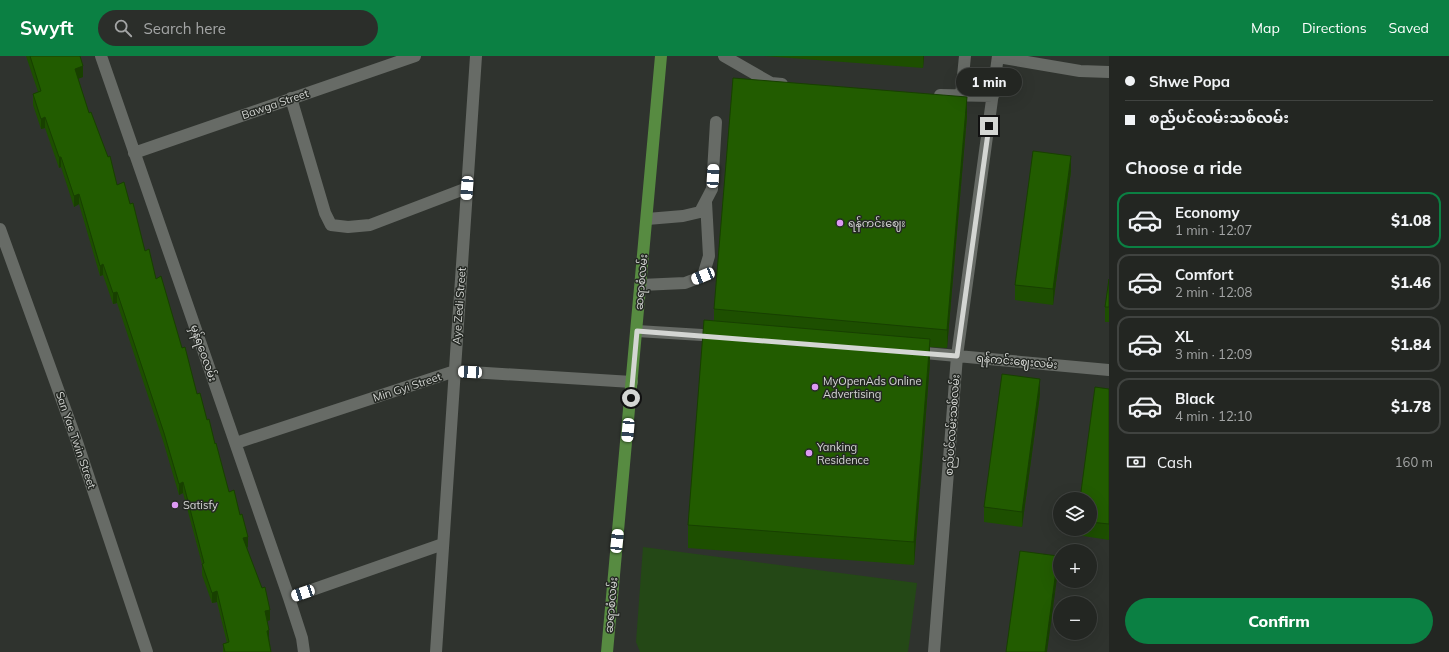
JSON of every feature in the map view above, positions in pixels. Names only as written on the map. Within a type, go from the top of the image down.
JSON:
[{"type":"main road","name":"ဆရာစံလမ်း","points":[[607,652],[661,56]]},
{"type":"street","name":"မှန်ရဝေလမ်း","points":[[101,56],[289,598],[302,638],[304,652]]},
{"type":"street","name":"Bawga Street","points":[[134,153],[415,56]]},
{"type":"street","name":"Aye Zedi Street","points":[[436,652],[476,56]]},
{"type":"street","points":[[961,96],[965,56]]},
{"type":"street","points":[[998,56],[1080,71],[1109,72]]},
{"type":"street","name":"စည်ပင်လမ်းသစ်လမ်း","points":[[934,652],[957,356],[998,56]]},
{"type":"street","points":[[728,57],[771,83],[795,85]]},
{"type":"street","points":[[928,94],[993,96]]},
{"type":"street","points":[[291,98],[325,214],[331,225],[348,227],[370,225],[467,188]]},
{"type":"street","points":[[647,219],[683,216],[700,212],[712,189],[716,122]]},
{"type":"street","points":[[641,285],[685,283],[703,276],[709,256],[706,202]]},
{"type":"street","name":"San Yae Twin Street","points":[[0,229],[76,440],[147,652]]},
{"type":"street","points":[[637,331],[729,337]]},
{"type":"street","name":"ရန်ကင်းဈေးလမ်း","points":[[902,351],[1109,370]]},
{"type":"street","name":"Min Gyi Street","points":[[236,443],[455,371],[632,382]]},
{"type":"street","points":[[289,598],[443,544]]},
{"type":"green space","points":[[643,547],[917,583],[908,652],[640,652],[636,642]]},
{"type":"building","points":[[30,56],[80,56],[83,66],[75,69],[89,113],[91,112],[108,157],[110,156],[117,185],[124,182],[130,204],[133,203],[145,251],[149,249],[156,279],[161,276],[182,348],[185,347],[197,394],[200,393],[207,420],[209,419],[229,492],[234,490],[240,515],[242,514],[248,537],[243,538],[262,588],[265,587],[270,610],[265,611],[269,630],[267,631],[271,652],[225,652],[223,644],[229,642],[217,591],[212,593],[202,564],[204,563],[183,482],[179,484],[164,433],[117,292],[113,293],[103,264],[100,266],[79,194],[74,196],[61,157],[59,157],[45,117],[41,119],[33,94],[41,91]]},
{"type":"building","name":"ရန်ကင်းဈေး","points":[[733,78],[967,97],[947,330],[714,309]]},
{"type":"building","points":[[1033,151],[1071,156],[1053,289],[1015,285]]},
{"type":"building","points":[[1109,279],[1109,307],[1105,307]]},
{"type":"building","name":"Yanking Residence","points":[[704,320],[930,339],[914,542],[688,525]]},
{"type":"building","points":[[1002,374],[1040,379],[1022,512],[984,507]]},
{"type":"building","points":[[1095,387],[1109,389],[1109,524],[1097,523],[1097,492],[1081,492]]},
{"type":"building","points":[[1020,551],[1053,555],[1054,588],[1045,652],[1006,652]]},
{"type":"place","name":"ရန်ကင်းဈေး","points":[[840,223]]},
{"type":"place","name":"MyOpenAds Online Advertising","points":[[815,387]]},
{"type":"place","name":"Yanking Residence","points":[[809,453]]},
{"type":"place","name":"Satisfy","points":[[175,505]]},
{"type":"route","points":[[631,398],[637,331],[713,335],[957,356],[989,126]]}]
